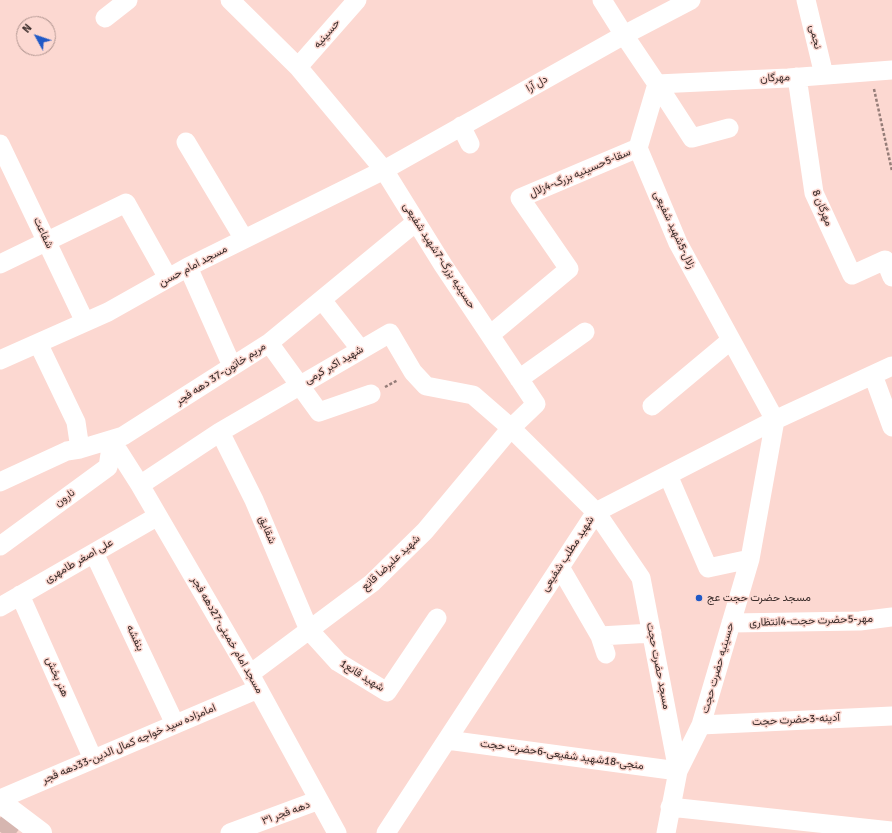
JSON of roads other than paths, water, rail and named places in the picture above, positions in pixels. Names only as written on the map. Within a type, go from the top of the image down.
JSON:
[{"type":"main road","points":[[0,802],[41,833]]},
{"type":"street","points":[[105,18],[128,0]]},
{"type":"street","name":"حسینیه بزرگ-7شهید شفیعی","points":[[230,0],[298,67],[384,170],[443,266],[536,404],[511,428]]},
{"type":"street","name":"حسینیه","points":[[298,67],[357,0]]},
{"type":"street","points":[[602,0],[692,138],[729,128]]},
{"type":"street","name":"دل آرا","points":[[384,170],[624,35],[691,0]]},
{"type":"street","name":"نجمی","points":[[806,0],[824,75]]},
{"type":"street","name":"مهرگان","points":[[657,84],[797,77],[892,70]]},
{"type":"street","name":"مهرگان 8","points":[[797,77],[814,193],[852,275],[888,269]]},
{"type":"street","points":[[638,148],[657,84]]},
{"type":"street","points":[[462,126],[470,144]]},
{"type":"street","points":[[186,142],[244,239]]},
{"type":"street","name":"شفاعت","points":[[0,144],[5,167],[46,241],[85,322]]},
{"type":"street","name":"سقا-5حسینیه بزرگ-4زلال","points":[[490,335],[570,269],[520,198],[638,148]]},
{"type":"street","name":"زلال-5شهید شفیعی","points":[[638,148],[678,243],[775,420]]},
{"type":"street","name":"مسجد امام حسن","points":[[0,360],[108,312],[188,267],[384,170]]},
{"type":"street","points":[[0,264],[126,203],[168,278]]},
{"type":"street","name":"مریم خاتون-37 دهه فجر","points":[[0,482],[67,451],[80,449],[123,436],[269,343],[416,222]]},
{"type":"street","points":[[188,267],[232,366]]},
{"type":"street","points":[[322,300],[362,350]]},
{"type":"street","points":[[519,379],[585,332]]},
{"type":"street","name":"شهید اکبر کرمی","points":[[140,485],[220,432],[390,333],[412,372],[426,386],[473,395],[511,428]]},
{"type":"street","points":[[652,406],[731,340]]},
{"type":"street","points":[[38,343],[76,422],[80,449]]},
{"type":"street","points":[[269,343],[301,385],[319,412],[371,394]]},
{"type":"street","name":"شهید مطلب شفیعی","points":[[386,833],[596,512],[775,420],[892,366]]},
{"type":"street","points":[[873,375],[892,427]]},
{"type":"street","name":"حسینیه حضرت حجت","points":[[678,771],[701,725],[750,559],[775,420]]},
{"type":"street","points":[[511,428],[596,512]]},
{"type":"street","name":"شهید علیرضا قانع","points":[[254,681],[310,630],[372,583],[420,536],[511,428]]},
{"type":"street","name":"شقایق","points":[[220,432],[254,500],[310,630]]},
{"type":"street","name":"مسجد امام خمینی-27دهه فجر","points":[[112,440],[140,485],[254,681],[337,833]]},
{"type":"street","name":"نارون","points":[[0,546],[108,467],[112,440]]},
{"type":"street","points":[[668,475],[708,568],[750,559]]},
{"type":"street","name":"مسجد حضرت حجت","points":[[596,512],[641,578],[678,771],[666,833]]},
{"type":"street","name":"علی اصغر طامهری","points":[[0,607],[158,516]]},
{"type":"street","name":"بنفشه","points":[[94,553],[175,724]]},
{"type":"street","points":[[560,567],[600,636],[606,654]]},
{"type":"street","name":"هنر بخش","points":[[20,595],[93,759]]},
{"type":"street","name":"مهر-5حضرت حجت-4انتظاری","points":[[731,623],[860,621],[892,617]]},
{"type":"street","name":"1شهید قانع","points":[[310,630],[338,662],[386,692],[437,618]]},
{"type":"street","points":[[600,636],[652,633]]},
{"type":"street","name":"امامزاده سید خواجه کمال الدین-33دهه فجر","points":[[0,798],[175,724],[254,681]]},
{"type":"street","name":"آدینه-3حضرت حجت","points":[[701,725],[892,716]]},
{"type":"street","name":"منجی-18شهید شفیعی-6حضرت حجت","points":[[447,740],[678,771]]},
{"type":"street","name":"دهه فجر ۳۱","points":[[230,833],[319,800]]},
{"type":"street","points":[[670,807],[892,831]]},
{"type":"tunnel","points":[[0,818],[20,833]]},
{"type":"place","name":"مسجد حضرت حجت عج","points":[[699,598]]}]
